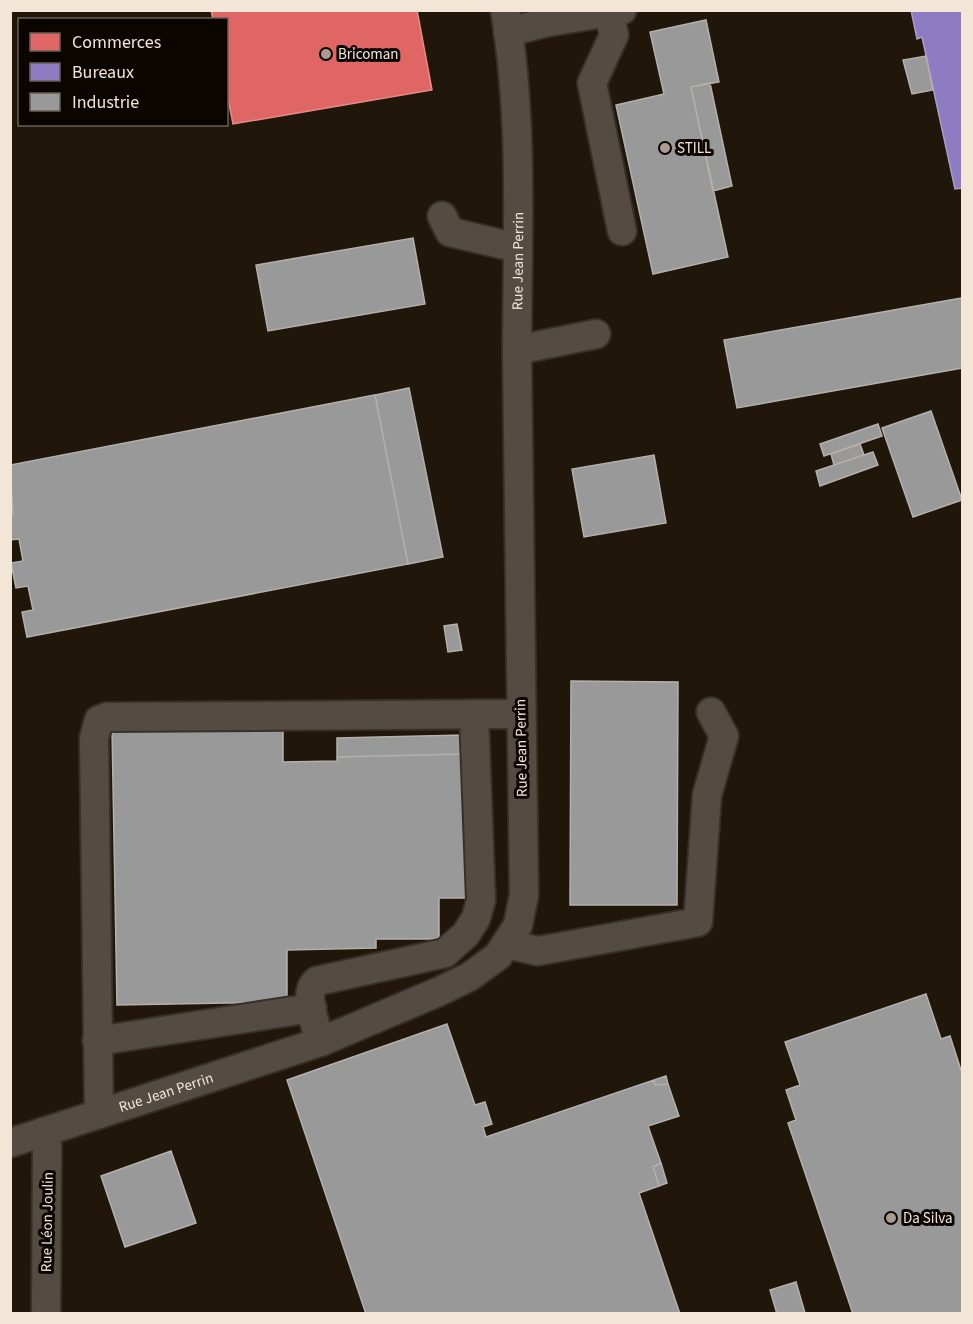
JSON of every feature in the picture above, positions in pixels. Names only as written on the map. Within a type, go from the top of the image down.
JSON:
[{"type":"street","points":[[507,16],[549,22],[613,11],[614,35],[592,83],[622,231]]},
{"type":"street","name":"Rue Jean Perrin","points":[[10,1143],[320,1042],[469,977],[498,956],[518,925],[524,895],[517,350],[517,155],[507,16]]},
{"type":"street","points":[[442,216],[450,232],[518,248]]},
{"type":"street","points":[[517,350],[596,334]]},
{"type":"street","points":[[506,944],[538,951],[698,922],[707,795],[724,736],[711,712]]},
{"type":"street","points":[[320,1042],[309,994],[311,986],[317,981],[445,953],[466,934],[476,918],[481,900],[474,714]]},
{"type":"street","points":[[99,1114],[94,738],[99,720],[107,717],[521,714]]},
{"type":"street","points":[[97,1041],[312,1008]]},
{"type":"street","name":"Rue Léon Joulin","points":[[43,1132],[47,1145],[46,1314]]},
{"type":"building: Commerces","name":"Bricoman","points":[[211,10],[417,10],[432,90],[233,124],[228,99],[228,18],[213,18]]},
{"type":"building: Bureaux","points":[[911,10],[962,10],[962,188],[955,189],[922,37],[917,39]]},
{"type":"building: Industrie","name":"STILL","points":[[706,20],[719,82],[691,87],[728,257],[653,274],[616,105],[664,94],[650,32]]},
{"type":"building: Industrie","points":[[926,56],[933,90],[912,94],[903,60]]},
{"type":"building: Industrie","points":[[710,83],[732,186],[713,191],[691,87]]},
{"type":"building: Industrie","points":[[413,238],[425,304],[268,331],[256,265]]},
{"type":"building: Industrie","points":[[962,298],[962,368],[737,408],[724,340]]},
{"type":"building: Industrie","points":[[409,388],[443,557],[408,564],[375,395]]},
{"type":"building: Industrie","points":[[375,395],[408,564],[27,637],[22,612],[33,610],[28,586],[16,588],[11,563],[23,561],[19,539],[10,540],[10,514],[13,514],[10,465]]},
{"type":"building: Industrie","points":[[931,411],[962,500],[913,517],[882,428]]},
{"type":"building: Industrie","points":[[878,424],[882,436],[824,456],[820,444]]},
{"type":"building: Industrie","points":[[860,444],[864,455],[834,465],[831,454]]},
{"type":"building: Industrie","points":[[873,452],[878,465],[820,486],[816,471]]},
{"type":"building: Industrie","points":[[654,455],[666,523],[584,537],[572,469]]},
{"type":"building: Industrie","points":[[457,624],[462,650],[448,652],[444,626]]},
{"type":"building: Industrie","points":[[571,681],[678,682],[677,905],[570,905]]},
{"type":"building: Industrie","points":[[283,727],[283,762],[337,761],[337,757],[464,754],[467,898],[439,898],[439,939],[376,939],[376,948],[287,950],[287,1002],[117,1005],[112,730]]},
{"type":"building: Industrie","points":[[463,735],[464,754],[337,757],[337,738]]},
{"type":"building: Industrie","name":"Da Silva","points":[[926,994],[941,1039],[950,1036],[962,1073],[962,1314],[853,1314],[788,1123],[796,1120],[786,1090],[800,1085],[785,1042]]},
{"type":"building: Industrie","points":[[447,1024],[475,1105],[485,1102],[492,1124],[483,1127],[486,1137],[654,1080],[655,1085],[668,1084],[679,1116],[648,1126],[661,1163],[653,1167],[659,1186],[639,1193],[680,1314],[366,1314],[287,1080]]},
{"type":"building: Industrie","points":[[666,1076],[668,1084],[655,1085],[654,1080]]},
{"type":"building: Industrie","points":[[171,1151],[196,1223],[125,1247],[101,1176]]},
{"type":"building: Industrie","points":[[661,1163],[667,1183],[659,1186],[653,1167]]},
{"type":"building: Industrie","points":[[796,1282],[805,1313],[777,1314],[770,1290]]},
{"type":"place","name":"Bricoman","points":[[326,54]]},
{"type":"place","name":"STILL","points":[[665,148]]},
{"type":"place","name":"Da Silva","points":[[891,1218]]}]
